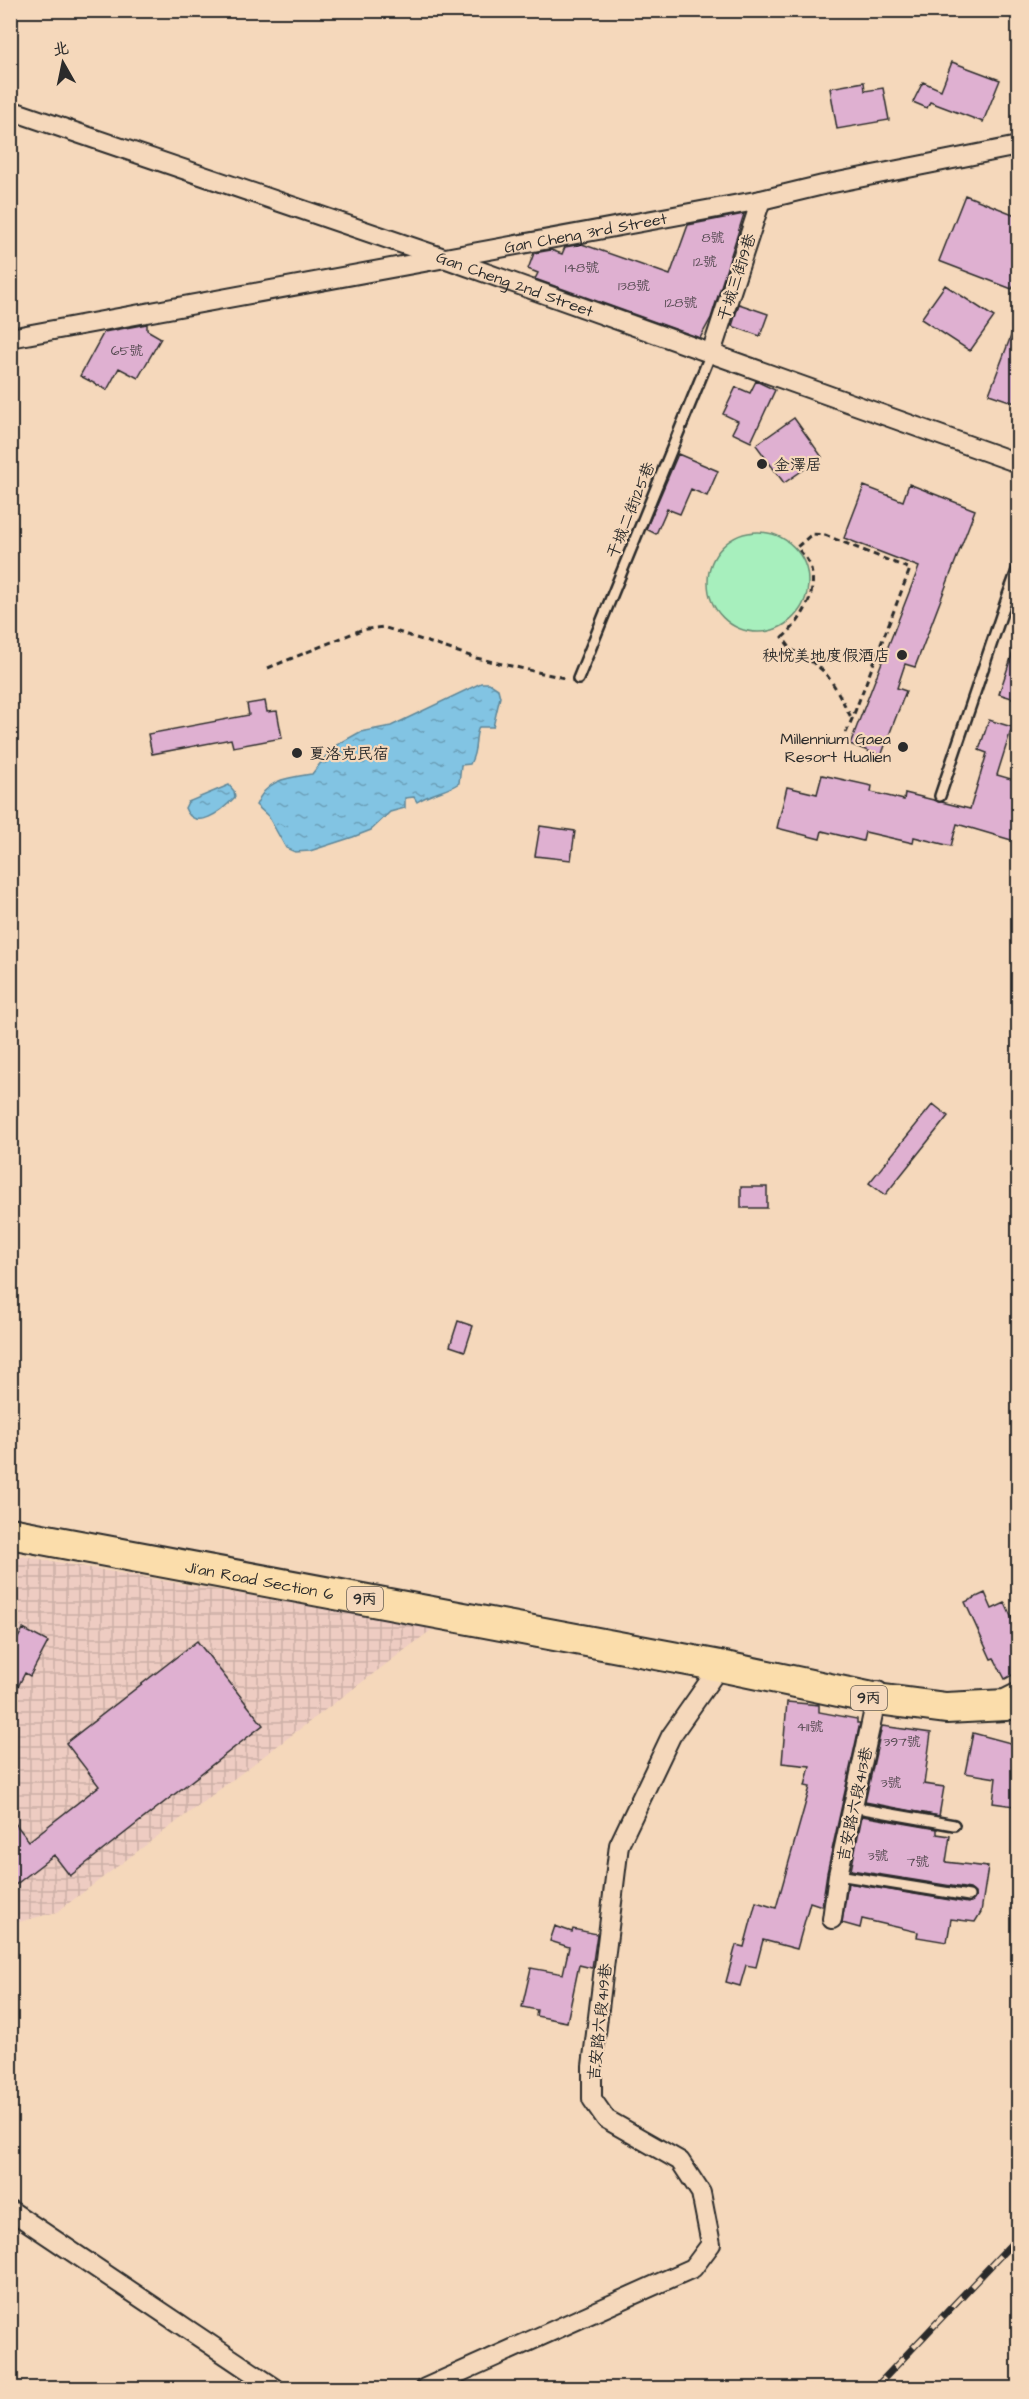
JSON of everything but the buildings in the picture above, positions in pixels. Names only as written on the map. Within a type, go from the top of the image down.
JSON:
[{"type":"main road","name":"Ji’an Road Section 6","points":[[10,1533],[946,1708],[1012,1698]]},
{"type":"street","name":"Gan Cheng 2nd Street","points":[[10,110],[444,258],[1018,463]]},
{"type":"street","name":"Gan Cheng 3rd Street","points":[[10,338],[761,200],[823,185],[1018,146]]},
{"type":"street","name":"干城三街19巷","points":[[711,353],[761,200]]},
{"type":"street","name":"吉安路六段419巷","points":[[425,2388],[693,2268],[711,2244],[700,2193],[680,2161],[606,2118],[592,2099],[592,2066],[619,1845],[671,1736],[720,1666]]},
{"type":"street","name":"吉安路六段413巷","points":[[832,1919],[838,1875],[877,1694]]},
{"type":"street","points":[[10,2210],[275,2388]]},
{"type":"lane","name":"干城二街125巷","points":[[578,679],[711,353]]},
{"type":"lane","points":[[940,796],[1018,568]]},
{"type":"lane","points":[[1008,595],[1018,598]]},
{"type":"lane","points":[[852,1807],[954,1825]]},
{"type":"lane","points":[[838,1875],[969,1896]]},
{"type":"path","points":[[846,733],[852,719],[910,569],[825,535],[812,534],[797,547],[810,564],[814,581],[807,606],[796,626],[783,637],[789,649],[821,669],[833,684],[852,719]]},
{"type":"path","points":[[268,668],[361,630],[382,627],[476,658],[562,678],[578,679]]},
{"type":"shaded area","points":[[11,1554],[434,1628],[57,1912],[11,1924]]},
{"type":"green space","points":[[758,532],[777,535],[794,546],[805,563],[808,582],[805,601],[794,618],[777,629],[758,632],[739,629],[722,618],[711,601],[708,582],[711,563],[722,546],[739,535]]},
{"type":"water","points":[[481,683],[489,683],[498,689],[500,697],[493,727],[479,727],[473,758],[470,764],[461,765],[459,783],[454,786],[417,802],[414,797],[405,798],[405,808],[390,812],[371,830],[310,851],[295,852],[286,848],[268,816],[256,805],[260,796],[272,785],[278,781],[312,774],[333,747],[360,732],[391,726]]},
{"type":"water","points":[[229,785],[235,797],[223,808],[202,819],[195,819],[189,815],[185,808],[188,802]]},
{"type":"railway","points":[[875,2388],[1018,2237]]},
{"type":"place","name":"金澤居","points":[[762,464]]},
{"type":"place","name":"秧悦美地度假酒店","points":[[902,655]]},
{"type":"place","name":"Millennium Gaea Resort Hualien","points":[[903,747]]},
{"type":"place","name":"夏洛克民宿","points":[[297,753]]}]
